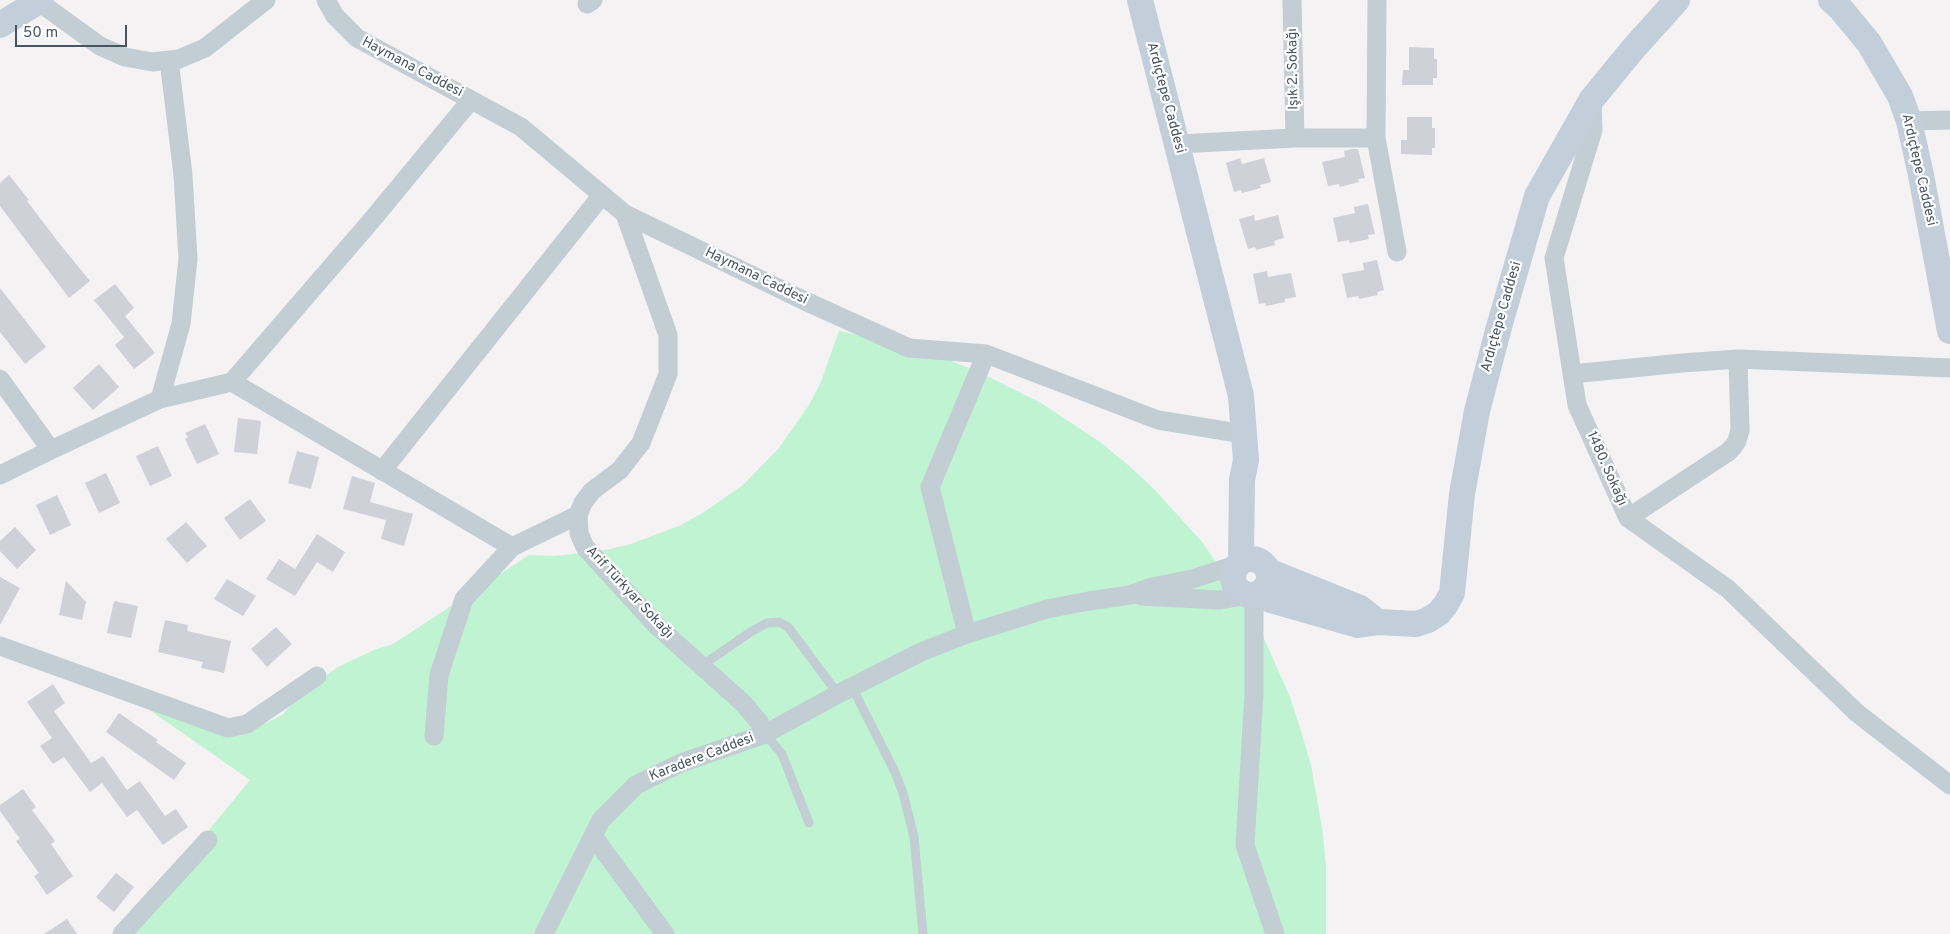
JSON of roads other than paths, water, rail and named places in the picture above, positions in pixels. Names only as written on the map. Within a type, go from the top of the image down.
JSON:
[{"type":"street","points":[[0,25],[40,1],[100,46],[125,58],[152,62],[179,59],[205,48],[266,0]]},
{"type":"street","name":"Haymana Caddesi","points":[[326,0],[334,16],[357,38],[521,127],[625,214],[805,301],[909,348],[986,354],[1158,420],[1244,434]]},
{"type":"street","name":"Ardıçtepe Caddesi","points":[[1140,0],[1241,396],[1246,460],[1253,482],[1257,532],[1253,578],[1271,600],[1358,624],[1378,622],[1416,624],[1428,620],[1443,608],[1452,593],[1462,494],[1479,403],[1537,196],[1592,99],[1632,49],[1677,0]]},
{"type":"street","name":"Işık 2. Sokağı","points":[[1292,0],[1295,138]]},
{"type":"street","points":[[1377,0],[1376,138],[1397,252]]},
{"type":"street","name":"Ardıçtepe Caddesi","points":[[1831,0],[1869,43],[1900,96],[1909,121],[1950,331]]},
{"type":"street","points":[[160,399],[181,324],[188,259],[183,175],[169,60]]},
{"type":"street","name":"1480. Sokağı","points":[[1592,99],[1593,130],[1554,258],[1577,405],[1628,518],[1728,589],[1857,713],[1950,785]]},
{"type":"street","points":[[0,475],[160,399],[232,382],[371,221],[471,100]]},
{"type":"street","points":[[1909,121],[1950,120]]},
{"type":"street","points":[[1178,144],[1295,138],[1376,138]]},
{"type":"street","points":[[382,471],[602,195]]},
{"type":"street","points":[[434,736],[439,675],[464,599],[512,548],[578,515],[583,503],[592,491],[620,470],[641,443],[668,374],[668,335],[625,214]]},
{"type":"street","points":[[967,634],[930,487],[986,354]]},
{"type":"street","points":[[1572,374],[1738,359],[1950,368]]},
{"type":"street","points":[[1628,518],[1733,447],[1740,430],[1738,359]]},
{"type":"street","points":[[0,379],[50,450]]},
{"type":"street","points":[[232,382],[512,548]]},
{"type":"street","name":"Arif Türkyar Sokağı","points":[[578,515],[579,533],[585,547],[657,626],[744,704],[765,734]]},
{"type":"street","points":[[1130,595],[1220,600],[1253,578]]},
{"type":"street","points":[[1130,595],[1152,587],[1192,579],[1253,578]]},
{"type":"street","points":[[1253,578],[1254,694],[1245,845],[1275,934]]},
{"type":"street","name":"Karadere Caddesi","points":[[544,934],[602,820],[636,785],[681,764],[765,734],[845,690],[921,652],[967,634],[1047,609],[1130,595]]},
{"type":"street","points":[[0,646],[228,728],[247,724],[316,676]]},
{"type":"street","points":[[593,836],[665,934]]},
{"type":"street","points":[[122,934],[208,840]]},
{"type":"lane","points":[[701,666],[767,622],[779,622],[788,627],[845,690],[895,772],[903,793],[914,837],[923,934]]},
{"type":"lane","points":[[765,734],[782,754],[809,823]]}]
